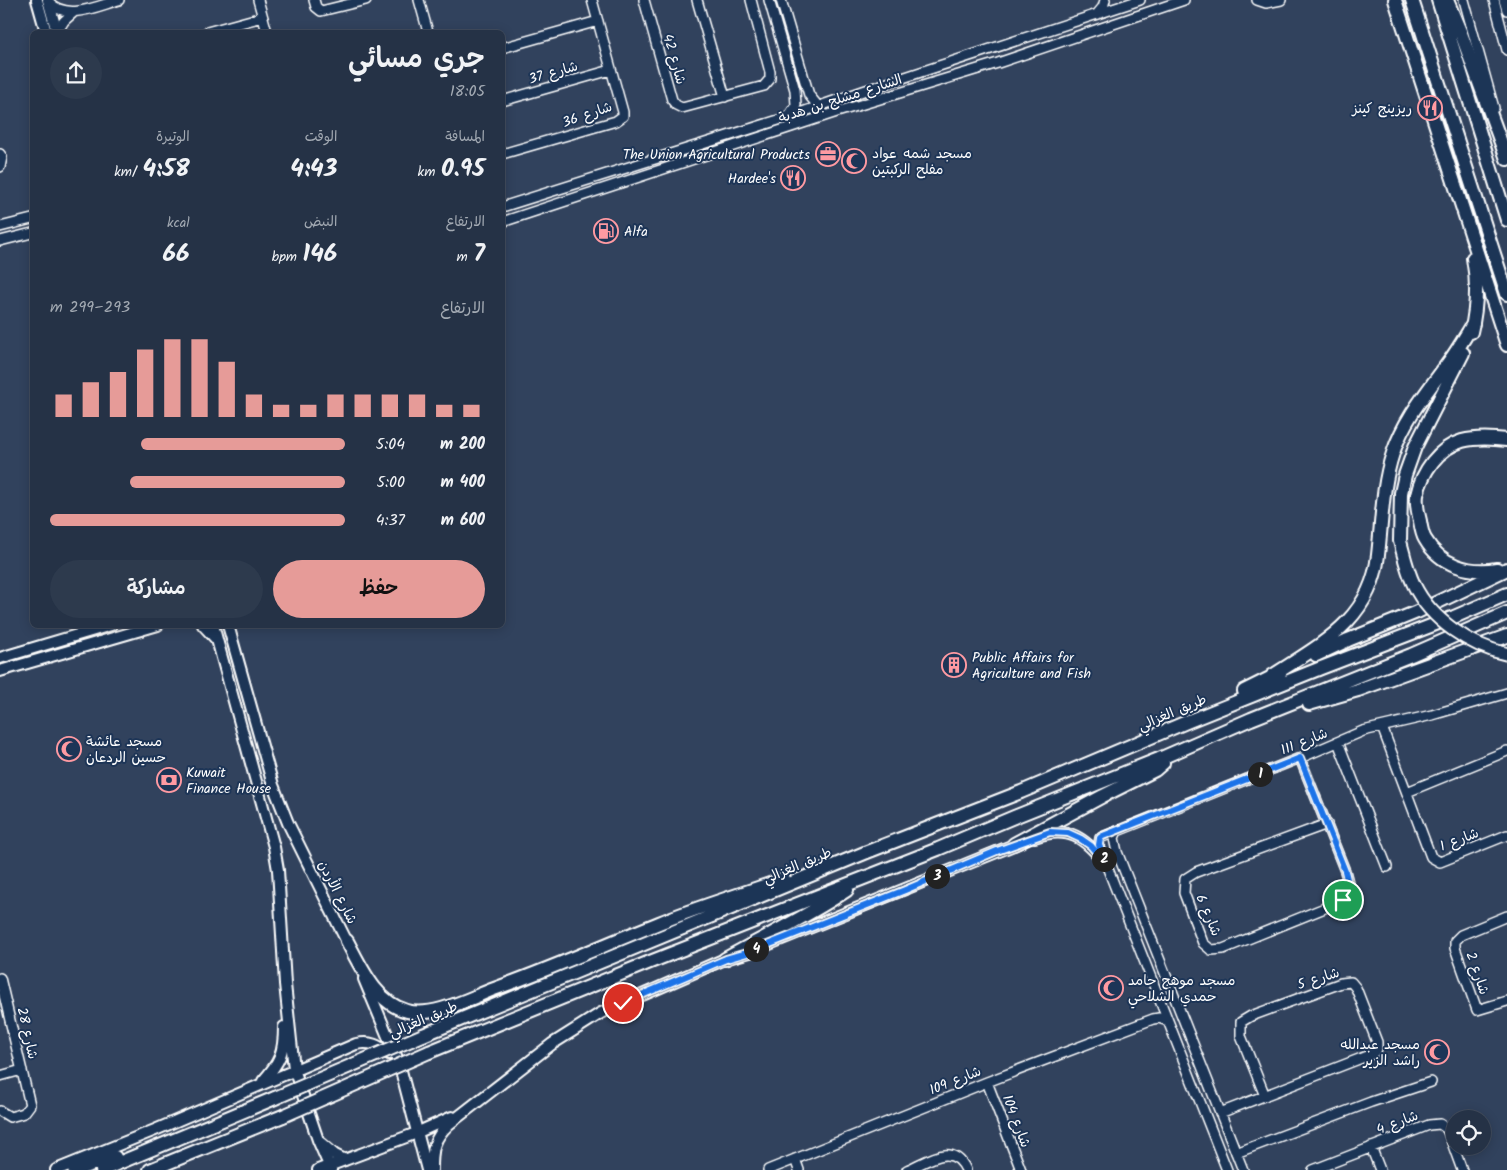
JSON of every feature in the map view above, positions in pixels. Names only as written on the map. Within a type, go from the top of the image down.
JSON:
[{"type":"highway","points":[[1395,0],[1507,345]]},
{"type":"highway","points":[[1412,0],[1507,294]]},
{"type":"highway","points":[[1438,0],[1507,220]]},
{"type":"highway","points":[[1447,0],[1507,159]]},
{"type":"highway","points":[[1459,197],[1474,266],[1477,301],[1475,319],[1469,340],[1415,447],[1405,475],[1401,493],[1400,541],[1414,586],[1430,609],[1472,642],[1507,654]]},
{"type":"highway","points":[[1485,278],[1507,334]]},
{"type":"highway","points":[[1272,676],[1337,632],[1349,621],[1361,605],[1371,583],[1378,558],[1384,494],[1393,453],[1401,433],[1418,402],[1449,361],[1473,324]]},
{"type":"highway","points":[[1507,440],[1478,438],[1460,442],[1443,452],[1431,463],[1417,496],[1418,514],[1424,538],[1432,549],[1446,562],[1468,570],[1481,572],[1507,569]]},
{"type":"highway","points":[[1190,721],[1272,676],[1348,640],[1417,612],[1507,569]]},
{"type":"highway","name":"طريق الغزالي","points":[[102,1170],[422,1035],[867,852],[1021,792],[1190,721],[1454,617],[1507,594]]},
{"type":"highway","points":[[150,1170],[283,1116],[429,1052],[659,958],[1177,752],[1507,613]]},
{"type":"highway","points":[[1251,720],[1358,690],[1507,636]]},
{"type":"highway","points":[[1014,844],[1155,770],[1177,752]]},
{"type":"highway","points":[[347,941],[363,970],[376,989],[388,1001],[407,1011],[416,1013],[430,1011],[455,1005],[661,922],[791,876],[867,852]]},
{"type":"highway","points":[[726,959],[822,905],[864,878]]},
{"type":"highway","points":[[74,1170],[214,1124]]},
{"type":"main road","points":[[37,0],[45,30]]},
{"type":"main road","points":[[48,0],[56,30]]},
{"type":"main road","points":[[0,658],[102,628]]},
{"type":"main road","points":[[115,638],[118,635],[118,628]]},
{"type":"main road","points":[[0,671],[148,628]]},
{"type":"main road","points":[[205,628],[217,640]]},
{"type":"main road","points":[[214,628],[274,847],[278,870],[285,984],[294,1069],[326,1169],[466,1111]]},
{"type":"main road","name":"شارع الأردن","points":[[229,628],[273,785],[286,817],[347,941],[390,1039],[399,1063],[427,1170]]},
{"type":"main road","points":[[237,710],[243,720],[251,745],[255,747],[261,742]]},
{"type":"main road","points":[[432,1170],[432,1152],[438,1136],[449,1124],[552,1044],[590,1020],[623,1003],[726,959],[750,952],[1014,844],[1050,832],[1068,833],[1091,846],[1106,864]]},
{"type":"main road","points":[[248,1090],[263,1081],[274,1070],[282,1056],[284,1046],[285,984]]},
{"type":"main road","points":[[56,1170],[356,1044],[364,1042],[375,1044],[399,1063]]},
{"type":"main road","points":[[380,1147],[405,1130],[410,1123],[412,1112]]},
{"type":"main road","points":[[318,1140],[331,1152],[345,1160]]},
{"type":"street","points":[[48,0],[54,7],[62,11],[74,12]]},
{"type":"street","points":[[58,30],[64,21],[74,12],[97,3],[119,0]]},
{"type":"street","points":[[258,0],[266,30]]},
{"type":"street","points":[[314,0],[316,7],[321,11],[366,0]]},
{"type":"street","points":[[419,0],[427,30]]},
{"type":"street","name":"شارع 36","points":[[505,153],[620,119],[623,112],[592,0]]},
{"type":"street","name":"شارع 42","points":[[644,0],[672,100],[682,108],[764,86],[770,79],[770,72],[751,0]]},
{"type":"street","points":[[697,0],[724,97]]},
{"type":"street","points":[[769,0],[794,90],[796,105],[788,117]]},
{"type":"street","points":[[781,0],[809,95],[818,106]]},
{"type":"street","points":[[1098,13],[1103,7],[1104,0]]},
{"type":"street","points":[[1113,0],[1122,6]]},
{"type":"street","name":"الشارع مشلح بن هدبة","points":[[505,206],[788,117],[1140,0]]},
{"type":"street","name":"الشارع مشلح بن هدبة","points":[[505,221],[837,112],[990,65],[1184,0]]},
{"type":"street","points":[[1257,0],[1266,3],[1280,0]]},
{"type":"street","points":[[1389,0],[1406,34]]},
{"type":"street","points":[[1464,0],[1507,159]]},
{"type":"street","points":[[1494,0],[1507,50]]},
{"type":"street","points":[[1504,0],[1507,10]]},
{"type":"street","points":[[217,30],[262,17]]},
{"type":"street","points":[[505,47],[598,21]]},
{"type":"street","name":"شارع 37","points":[[505,100],[611,70]]},
{"type":"street","points":[[886,84],[882,93],[888,97]]},
{"type":"street","points":[[863,91],[869,96],[868,104]]},
{"type":"street","points":[[0,154],[2,157],[0,167]]},
{"type":"street","points":[[0,227],[30,220]]},
{"type":"street","points":[[0,241],[30,234]]},
{"type":"street","name":"شارع 111","points":[[1106,864],[1099,845],[1099,840],[1103,836],[1363,731],[1432,715],[1507,693]]},
{"type":"street","name":"شارع 1","points":[[1382,727],[1431,858],[1440,862],[1507,835]]},
{"type":"street","points":[[1338,742],[1387,867]]},
{"type":"street","points":[[1407,792],[1507,751]]},
{"type":"street","name":"شارع 6","points":[[1300,758],[1327,824],[1345,871],[1349,886],[1347,894],[1343,900],[1222,949],[1211,950],[1203,943],[1184,893],[1185,879],[1196,872],[1327,824]]},
{"type":"street","points":[[1117,831],[1114,843],[1243,1170]]},
{"type":"street","points":[[1106,864],[1227,1170]]},
{"type":"street","points":[[1117,892],[1131,887]]},
{"type":"street","name":"شارع 2","points":[[1507,916],[1461,935],[1455,941],[1455,948],[1477,1010],[1507,1001]]},
{"type":"street","name":"شارع 28","points":[[0,978],[3,1003],[30,1105],[24,1114],[10,1118],[0,1111]]},
{"type":"street","name":"شارع 5","points":[[1220,1113],[1265,1096],[1372,1054],[1377,1049],[1377,1042],[1356,988],[1351,982],[1340,983],[1251,1016],[1241,1022],[1242,1036],[1265,1096]]},
{"type":"street","points":[[1153,1019],[1162,1005]]},
{"type":"street","name":"شارع 109","points":[[768,1170],[987,1082],[1153,1019],[1168,1020]]},
{"type":"street","name":"شارع 28","points":[[0,1076],[22,1070]]},
{"type":"street","name":"شارع 104","points":[[987,1082],[1021,1170]]},
{"type":"street","points":[[1236,1153],[1371,1102],[1432,1082]]},
{"type":"street","name":"شارع 4","points":[[1313,1170],[1430,1124],[1440,1124],[1447,1129],[1462,1170]]},
{"type":"street","name":"شارع 4","points":[[1371,1147],[1380,1170]]},
{"type":"street","points":[[907,1170],[948,1154],[958,1157],[966,1170]]},
{"type":"street","points":[[795,1159],[799,1170]]},
{"type":"place","name":"ريزينج كينز","points":[[1430,108]]},
{"type":"place","name":"The Union Agricultural Products","points":[[828,154]]},
{"type":"place","name":"مسجد شمه عواد مفلح الركبتين","points":[[854,161]]},
{"type":"place","name":"Hardee's","points":[[793,178]]},
{"type":"place","name":"Alfa","points":[[606,231]]},
{"type":"place","name":"Public Affairs for Agriculture and Fish","points":[[954,665]]},
{"type":"place","name":"مسجد عائشة حسين الردعان","points":[[69,749]]},
{"type":"place","name":"Kuwait Finance House","points":[[169,780]]},
{"type":"place","name":"مسجد موهج حامد حمدي الشلاحي","points":[[1111,988]]},
{"type":"place","name":"مسجد عبدالله راشد الزير","points":[[1437,1052]]},
{"type":"route","points":[[623,1003],[726,959],[750,952],[1014,844],[1050,832],[1068,833],[1081,839],[1095,850],[1106,864],[1099,845],[1099,840],[1103,836],[1300,758],[1345,871],[1349,886],[1343,900]]}]
